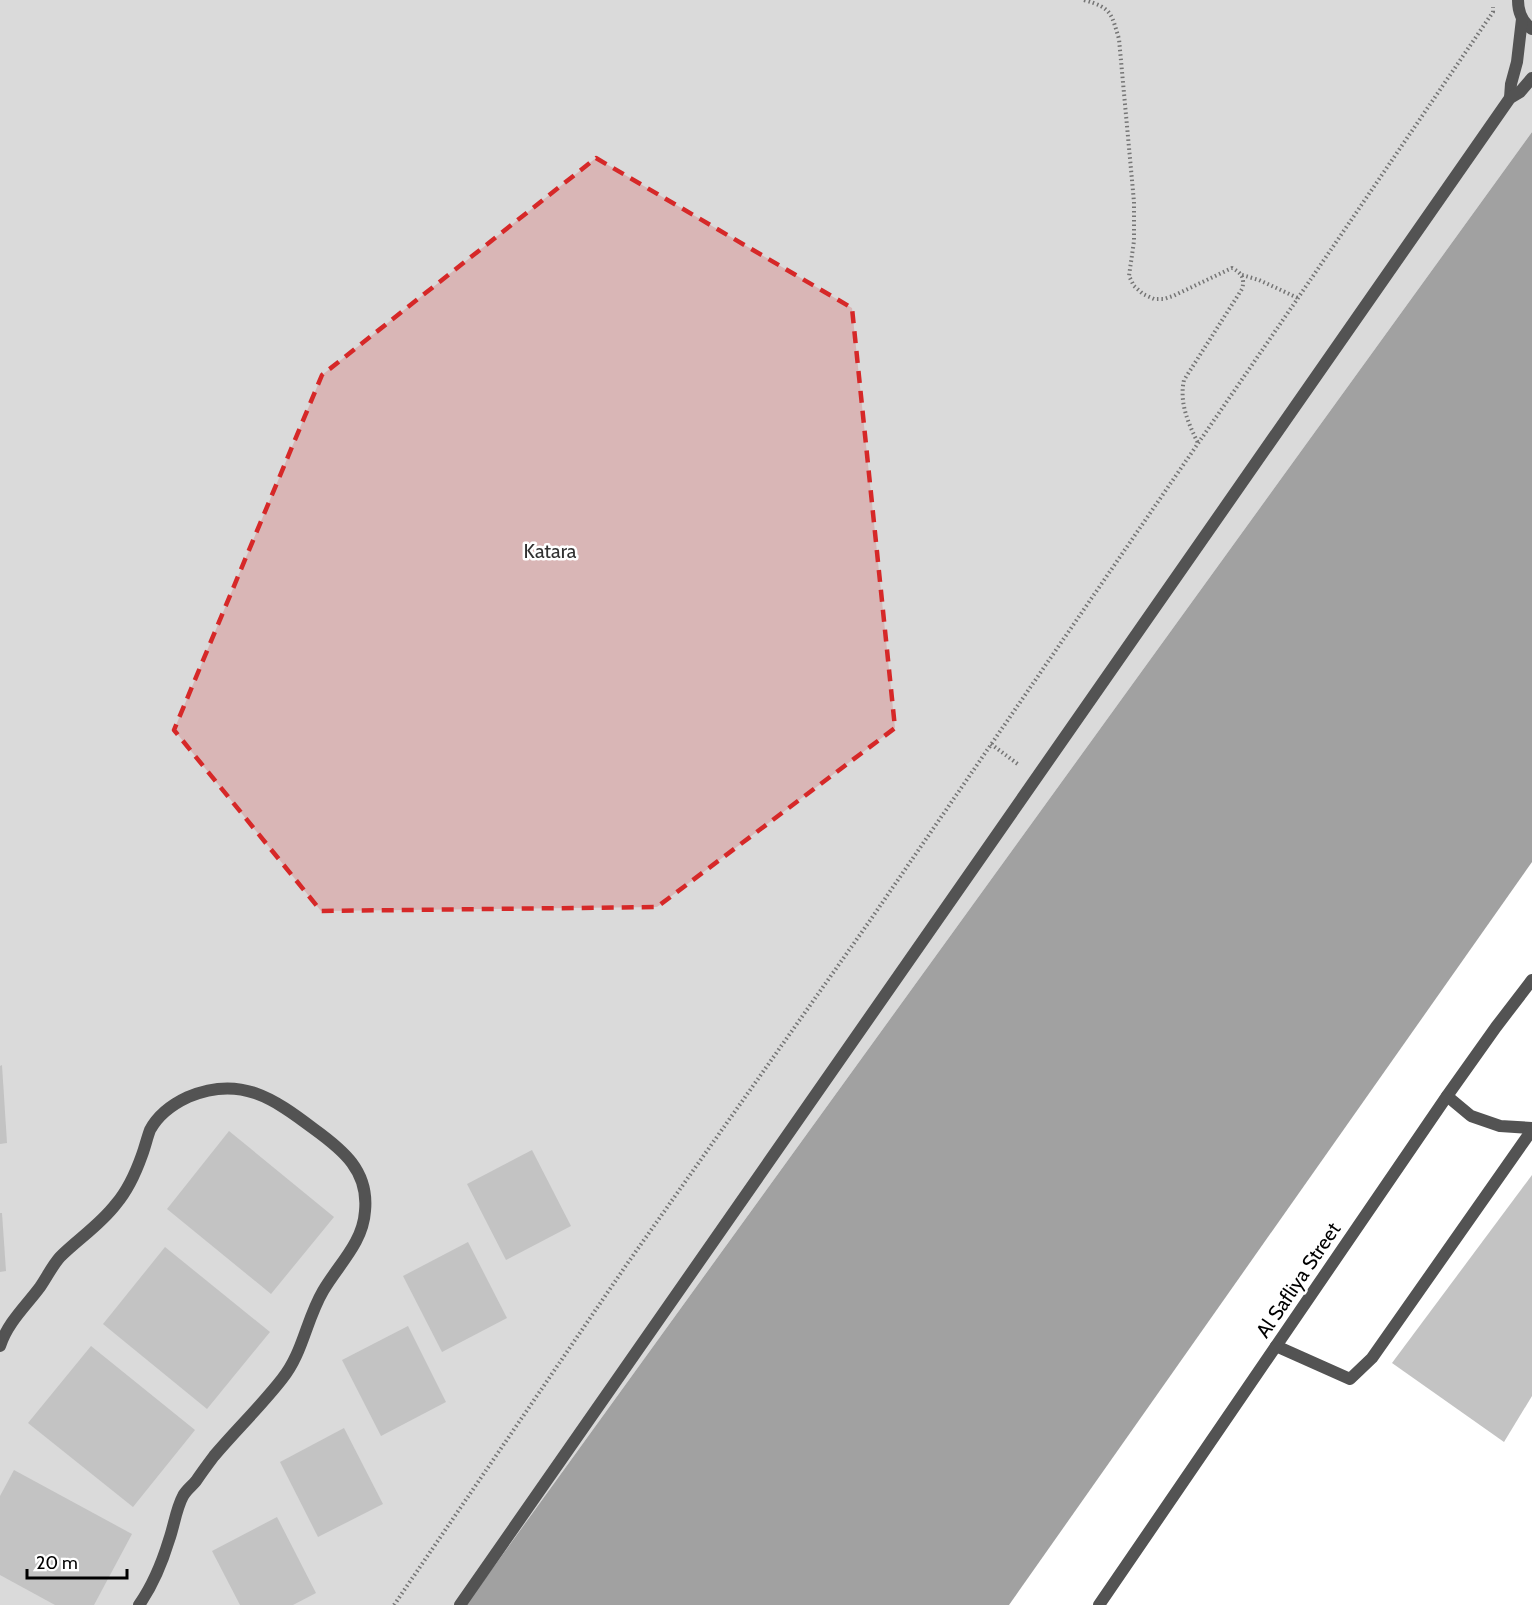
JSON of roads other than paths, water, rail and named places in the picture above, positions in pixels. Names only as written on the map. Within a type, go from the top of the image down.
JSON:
[{"type":"street","points":[[1518,0],[1518,9],[1522,19],[1532,29]]},
{"type":"street","points":[[1510,98],[1522,19]]},
{"type":"street","points":[[460,1605],[1510,98],[1520,92],[1532,78]]},
{"type":"street","name":"Al Safliya Street","points":[[1099,1605],[1447,1096],[1532,980]]},
{"type":"street","points":[[0,1346],[3,1336],[41,1287],[58,1259],[97,1225],[116,1204],[131,1180],[150,1130],[162,1114],[180,1101],[199,1092],[218,1089],[238,1089],[257,1093],[275,1101],[340,1148],[360,1175],[366,1208],[364,1223],[358,1237],[322,1293],[292,1365],[251,1417],[216,1454],[183,1495],[160,1566],[151,1588],[139,1605]]},
{"type":"street","points":[[1276,1346],[1350,1378],[1372,1358],[1532,1129],[1500,1126],[1471,1116],[1447,1096]]},
{"type":"park label","name":"Katara","points":[[550,551]]}]
